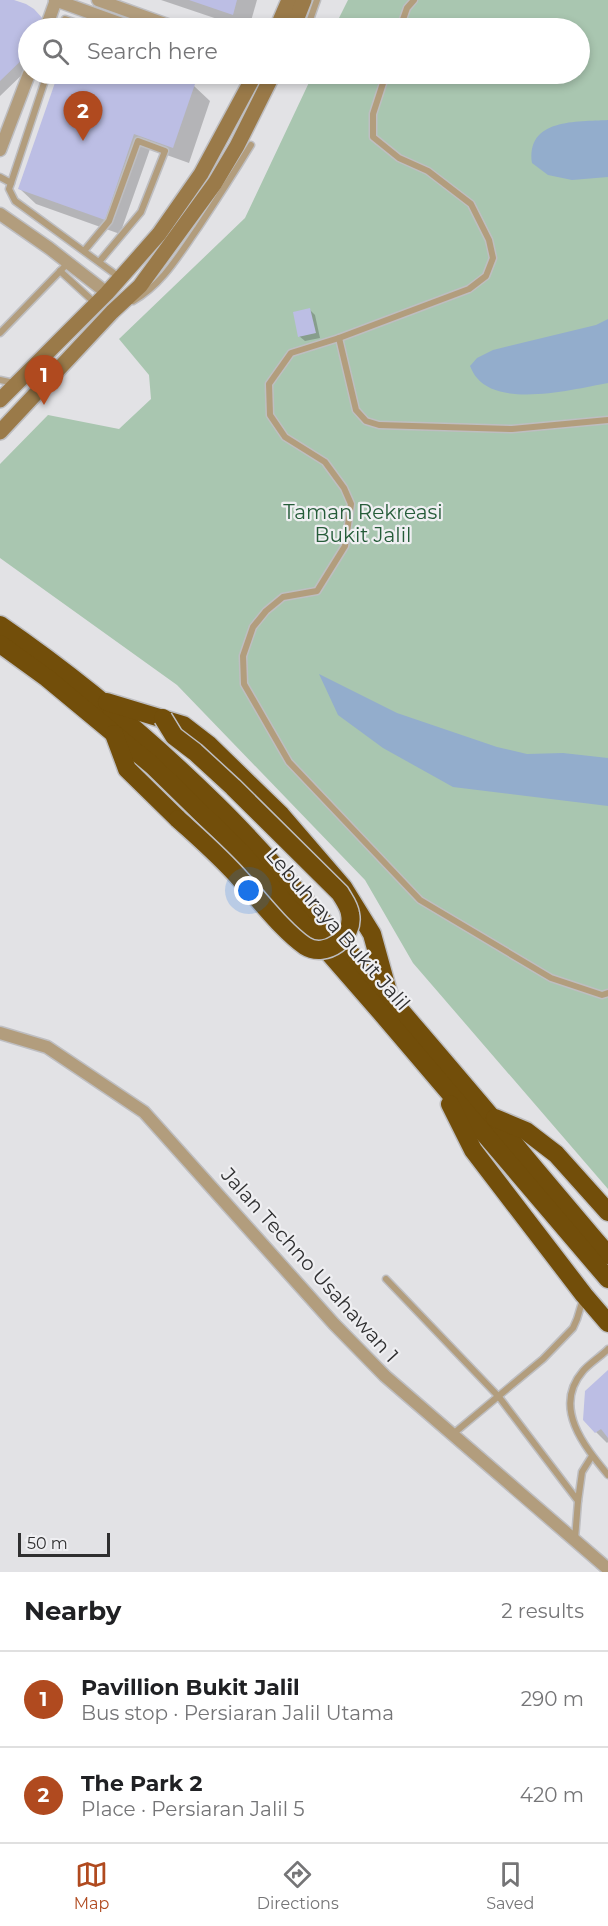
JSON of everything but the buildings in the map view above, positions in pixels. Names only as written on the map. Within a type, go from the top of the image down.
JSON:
[{"type":"highway","name":"Lebuhraya Bukit Jalil","points":[[1,630],[56,665],[101,700],[216,804],[254,843],[389,996],[608,1255]]},
{"type":"highway","name":"Lebuhraya Bukit Jalil","points":[[1,630],[47,678],[153,766],[241,852],[608,1279]]},
{"type":"highway","points":[[101,700],[183,725],[210,746],[281,815],[343,887],[372,934],[389,996]]},
{"type":"highway","points":[[113,731],[127,769],[234,872],[306,946],[319,951],[328,949],[345,936],[350,925],[351,914],[340,893],[233,787],[174,736],[163,718]]},
{"type":"highway","points":[[439,1080],[473,1150],[606,1322]]},
{"type":"highway","points":[[490,1116],[526,1131],[556,1154],[608,1212]]},
{"type":"street","points":[[50,18],[56,0],[106,18]]},
{"type":"street","points":[[98,0],[148,18]]},
{"type":"street","points":[[281,18],[289,0]]},
{"type":"street","points":[[297,18],[304,0]]},
{"type":"street","points":[[0,150],[25,84]]},
{"type":"street","points":[[0,400],[8,382],[101,298],[159,234],[201,174],[258,84]]},
{"type":"street","points":[[0,432],[111,312],[140,286],[214,183],[237,146],[259,84]]},
{"type":"street","points":[[0,214],[101,298]]},
{"type":"street","name":"Jalan Techno Usahawan 1","points":[[0,1033],[47,1047],[144,1112],[334,1324],[385,1376],[608,1569]]},
{"type":"lane","points":[[311,18],[318,0]]},
{"type":"lane","points":[[404,18],[407,8],[414,0]]},
{"type":"lane","points":[[44,84],[9,189],[15,201],[121,278]]},
{"type":"lane","points":[[383,84],[373,114],[373,137],[399,158],[428,171],[471,204],[489,240],[493,258],[486,276],[469,289],[339,338],[291,353],[269,384],[270,415],[285,437],[325,462],[344,488],[351,504],[345,546],[317,591],[283,597],[266,611],[253,627],[243,656],[244,684],[289,762],[420,900],[551,978],[602,994],[608,993]]},
{"type":"lane","points":[[84,251],[110,221],[138,141],[165,151],[141,212],[99,262]]},
{"type":"lane","points":[[111,312],[147,293],[172,266],[251,145]]},
{"type":"lane","points":[[0,177],[11,183]]},
{"type":"lane","points":[[0,333],[64,267]]},
{"type":"lane","points":[[339,338],[356,410],[366,421],[379,425],[512,429],[608,420]]},
{"type":"lane","points":[[386,1279],[499,1397],[578,1501]]},
{"type":"lane","points":[[453,1435],[543,1359],[573,1328],[584,1295]]},
{"type":"lane","points":[[607,1352],[583,1372],[574,1385],[570,1400],[570,1418],[592,1456],[608,1474]]},
{"type":"lane","points":[[574,1541],[582,1472],[592,1456]]},
{"type":"green space","name":"Taman Rekreasi Bukit Jalil","points":[[348,0],[608,0],[608,1189],[413,963],[365,880],[177,685],[0,558],[0,464],[48,415],[119,429],[151,399],[149,375],[119,339],[245,218],[308,84],[590,84],[590,18],[339,18]]},
{"type":"water","points":[[608,120],[608,177],[572,180],[548,175],[532,163],[532,148],[537,138],[545,130],[556,125]]},
{"type":"water","points":[[608,319],[608,383],[540,394],[503,392],[488,387],[476,377],[470,366],[477,358],[493,350],[596,325]]},
{"type":"water","points":[[319,674],[397,713],[497,747],[527,754],[563,753],[608,758],[608,806],[453,787],[383,748],[338,715]]},
{"type":"place","name":"The Park 2","points":[[83,141]]},
{"type":"place","name":"Pavillion Bukit Jalil","points":[[44,405]]}]
